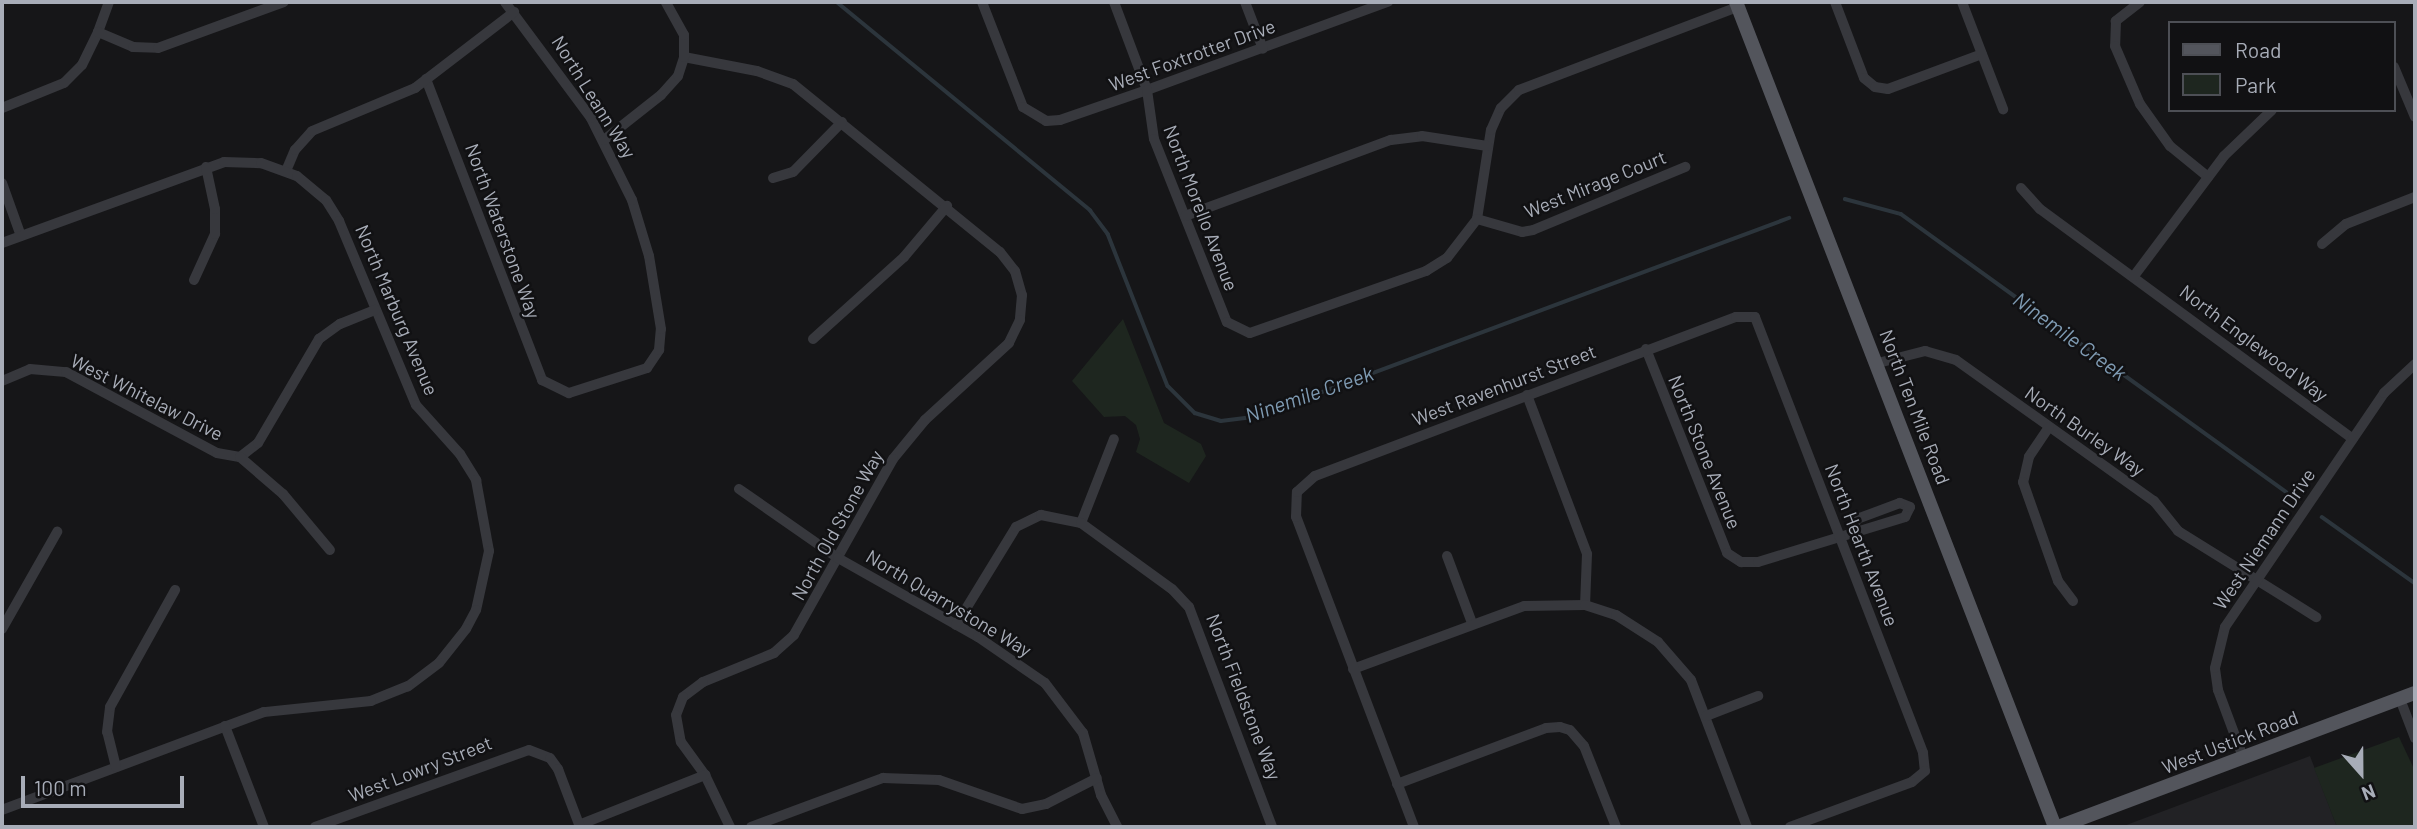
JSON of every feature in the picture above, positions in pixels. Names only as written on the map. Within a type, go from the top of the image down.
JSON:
[{"type":"main road","name":"North Ten Mile Road","points":[[1737,4],[2057,827]]},
{"type":"main road","name":"West Ustick Road","points":[[2057,827],[2415,693]]},
{"type":"street","points":[[2,108],[64,83],[82,65],[109,2]]},
{"type":"street","points":[[97,32],[133,47],[158,48],[284,2]]},
{"type":"street","name":"North Leann Way","points":[[505,2],[604,140],[632,200],[646,246],[661,329],[659,350],[647,368],[634,375],[584,391],[554,390]]},
{"type":"street","points":[[604,140],[671,86],[684,57],[680,22],[667,2]]},
{"type":"street","name":"West Foxtrotter Drive","points":[[982,2],[1023,107],[1046,121],[1060,120],[1147,90],[1388,2]]},
{"type":"street","name":"North Morello Avenue","points":[[1115,2],[1147,90],[1154,139],[1227,322],[1250,333],[1426,271],[1457,250],[1477,219]]},
{"type":"street","points":[[1245,2],[1263,49]]},
{"type":"street","points":[[1835,2],[1864,78],[1875,87],[1888,89],[1982,54]]},
{"type":"street","points":[[1962,2],[2003,109]]},
{"type":"street","points":[[2140,2],[2116,21],[2115,46],[2140,104],[2170,146],[2208,177]]},
{"type":"street","points":[[1477,219],[1487,146],[1502,108],[1531,83],[1737,4]]},
{"type":"street","points":[[2,243],[206,167],[249,161],[286,170],[295,150],[312,131],[402,94],[514,12]]},
{"type":"street","name":"North Old Stone Way","points":[[684,57],[782,78],[947,206],[1015,271],[1022,295],[1020,320],[1001,352],[925,420],[893,458],[838,558],[785,645],[757,663],[703,682],[682,697],[677,708],[677,728],[705,775],[730,827]]},
{"type":"street","points":[[2396,72],[2415,117]]},
{"type":"street","name":"North Waterstone Way","points":[[426,79],[535,369],[554,390]]},
{"type":"street","points":[[2134,276],[2208,177],[2270,112]]},
{"type":"street","points":[[773,178],[793,172],[842,122]]},
{"type":"street","points":[[1185,216],[1391,140],[1422,136],[1487,146]]},
{"type":"street","points":[[194,280],[215,234],[215,209],[206,167]]},
{"type":"street","name":"West Mirage Court","points":[[1477,219],[1522,232],[1533,230],[1685,167]]},
{"type":"street","name":"North Marburg Avenue","points":[[225,726],[264,712],[371,701],[408,686],[439,663],[466,629],[476,610],[489,551],[476,481],[460,454],[416,405],[333,210],[307,183],[286,170]]},
{"type":"street","points":[[2,183],[22,236]]},
{"type":"street","name":"North Englewood Way","points":[[2021,188],[2040,209],[2353,439]]},
{"type":"street","points":[[2322,244],[2346,223],[2415,197]]},
{"type":"street","points":[[813,339],[904,257],[947,206]]},
{"type":"street","name":"West Whitelaw Drive","points":[[2,381],[30,369],[66,372],[217,453],[240,457],[258,443],[319,339],[340,324],[375,310]]},
{"type":"street","name":"West Ravenhurst Street","points":[[1353,668],[1296,517],[1297,492],[1315,475],[1646,349],[1736,317],[1755,317]]},
{"type":"street","name":"North Hearth Avenue","points":[[1755,317],[1923,753],[1925,771],[1912,782],[1790,827]]},
{"type":"street","name":"North Stone Avenue","points":[[1646,349],[1715,529],[1727,553],[1741,562],[1758,562],[1839,534]]},
{"type":"street","name":"North Burley Way","points":[[1878,363],[1909,353],[1941,353],[2154,501],[2178,531],[2255,582],[2316,617]]},
{"type":"street","name":"West Niemann Drive","points":[[2243,757],[2218,690],[2215,668],[2225,626],[2394,381],[2415,364]]},
{"type":"street","points":[[1528,395],[1587,554],[1585,605]]},
{"type":"street","points":[[2049,427],[2029,457],[2023,482],[2058,581],[2073,601]]},
{"type":"street","points":[[1081,523],[1114,439]]},
{"type":"street","points":[[240,457],[283,494],[330,550]]},
{"type":"street","name":"North Quarrystone Way","points":[[739,489],[838,558],[956,625],[1054,692],[1083,733],[1097,778],[1117,827]]},
{"type":"street","points":[[1839,534],[1852,530],[1857,519],[1900,503],[1910,507],[1929,498]]},
{"type":"street","name":"North Fieldstone Way","points":[[956,625],[1016,527],[1041,515],[1081,523],[1172,589],[1189,607],[1272,827]]},
{"type":"street","points":[[2,629],[57,532]]},
{"type":"street","points":[[1447,556],[1472,623]]},
{"type":"street","points":[[116,768],[107,732],[110,707],[174,590]]},
{"type":"street","points":[[1413,827],[1353,668],[1524,606],[1585,605],[1627,621],[1667,650],[1691,680],[1747,827]]},
{"type":"street","points":[[1706,716],[1758,696]]},
{"type":"street","points":[[2400,699],[2415,738]]},
{"type":"street","points":[[2,810],[225,726],[264,827]]},
{"type":"street","points":[[1397,784],[1546,728],[1570,730],[1584,746],[1616,827]]},
{"type":"street","name":"West Lowry Street","points":[[315,827],[518,751],[540,751],[558,769],[579,826]]},
{"type":"street","points":[[579,826],[705,775]]},
{"type":"street","points":[[751,827],[883,778],[939,780],[1022,808],[1046,804],[1097,778]]},
{"type":"shaded area","points":[[2310,756],[2337,827],[2121,827]]},
{"type":"green space","points":[[1123,319],[1164,423],[1201,444],[1206,456],[1189,483],[1136,452],[1140,439],[1136,425],[1125,416],[1104,417],[1072,381]]},
{"type":"green space","points":[[2399,737],[2415,771],[2415,827],[2337,827],[2314,768]]},
{"type":"waterway","name":"Ninemile Creek","points":[[837,2],[1090,210],[1108,234],[1168,386],[1195,413],[1221,421],[1255,417],[1789,218]]},
{"type":"waterway","name":"Ninemile Creek","points":[[1845,199],[1901,214],[2286,492]]},
{"type":"waterway","name":"Ninemile Creek","points":[[2322,517],[2415,583]]}]
